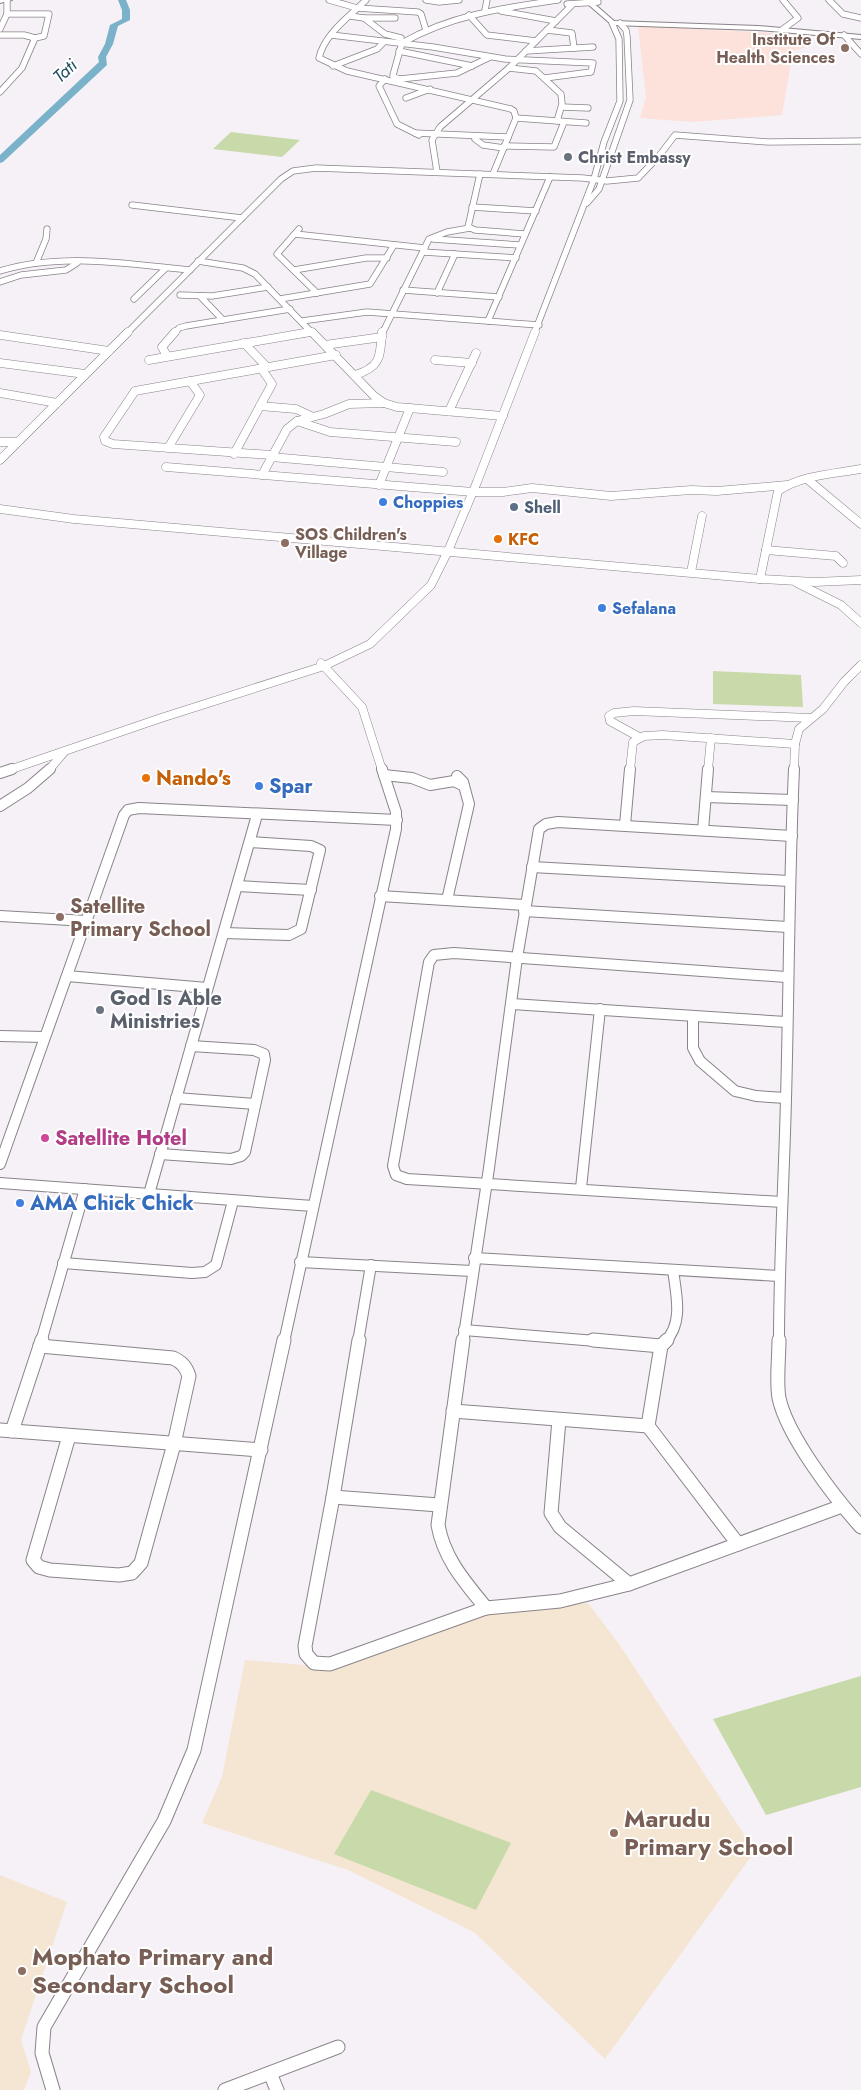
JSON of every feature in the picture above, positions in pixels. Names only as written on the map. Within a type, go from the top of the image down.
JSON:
[{"type":"highway","points":[[0,0],[7,0]]},
{"type":"main road","points":[[592,1],[612,20],[620,23],[783,29],[861,37]]},
{"type":"main road","points":[[612,20],[638,23]]},
{"type":"main road","points":[[626,30],[634,25],[647,23]]},
{"type":"street","points":[[0,29],[7,14],[7,0]]},
{"type":"street","points":[[329,0],[357,8],[418,12],[421,14],[426,30]]},
{"type":"street","points":[[366,0],[331,35],[318,56],[324,62],[354,73],[473,99],[514,111],[516,118],[493,174]]},
{"type":"street","points":[[426,0],[439,2],[458,0]]},
{"type":"street","points":[[485,10],[487,0]]},
{"type":"street","points":[[400,79],[393,77],[393,75],[402,43],[426,30],[485,10],[496,10],[557,0],[572,5],[592,1]]},
{"type":"street","points":[[783,0],[798,18],[783,29]]},
{"type":"street","points":[[829,0],[843,14],[861,18]]},
{"type":"street","points":[[436,172],[432,140],[435,133],[452,115],[509,68],[572,5]]},
{"type":"street","points":[[496,10],[530,18],[556,21]]},
{"type":"street","points":[[0,35],[24,35],[35,38],[44,36],[49,14],[7,14]]},
{"type":"street","points":[[469,15],[487,35],[536,41]]},
{"type":"street","points":[[350,16],[394,18]]},
{"type":"street","points":[[364,18],[385,34],[408,39]]},
{"type":"street","points":[[240,692],[305,672],[370,644],[423,594],[430,585],[448,551],[473,492],[584,205],[598,189],[597,180],[604,142],[620,101],[619,39],[612,20]]},
{"type":"street","points":[[597,180],[630,100],[626,30],[620,23]]},
{"type":"street","points":[[546,30],[572,33],[574,48]]},
{"type":"street","points":[[331,35],[402,43],[517,60],[593,63],[591,72],[545,78]]},
{"type":"street","points":[[844,36],[861,54]]},
{"type":"street","points":[[0,92],[24,66],[30,56],[35,38]]},
{"type":"street","points":[[333,66],[376,49],[384,42]]},
{"type":"street","points":[[526,50],[592,47]]},
{"type":"street","points":[[399,51],[472,66]]},
{"type":"street","points":[[391,80],[457,73],[490,57]]},
{"type":"street","points":[[509,68],[536,72],[545,78],[562,96],[562,107],[557,121]]},
{"type":"street","points":[[384,79],[379,86],[397,124],[432,140]]},
{"type":"street","points":[[406,98],[430,89]]},
{"type":"street","points":[[562,107],[588,108]]},
{"type":"street","points":[[516,118],[586,123]]},
{"type":"street","points":[[475,139],[483,145],[544,149],[554,147],[564,122]]},
{"type":"street","points":[[415,133],[508,138]]},
{"type":"street","points":[[0,460],[288,173],[299,170],[436,172],[626,180],[638,178],[659,156],[675,135],[758,143],[815,144],[861,142]]},
{"type":"street","points":[[470,228],[467,226],[480,174]]},
{"type":"street","points":[[488,321],[516,258],[519,245],[550,177]]},
{"type":"street","points":[[132,205],[242,218]]},
{"type":"street","points":[[472,207],[536,211]]},
{"type":"street","points":[[355,376],[369,371],[375,366],[382,350],[382,337],[391,314],[429,239],[447,232],[470,228],[525,234]]},
{"type":"street","points":[[36,263],[46,239],[47,229]]},
{"type":"street","points":[[317,293],[277,254],[298,231],[456,254],[516,258]]},
{"type":"street","points":[[429,239],[519,245]]},
{"type":"street","points":[[280,299],[370,284],[394,245]]},
{"type":"street","points":[[437,293],[456,254]]},
{"type":"street","points":[[294,270],[366,258],[387,258]]},
{"type":"street","points":[[198,261],[250,271],[336,355],[374,396],[384,403]]},
{"type":"street","points":[[0,271],[36,263],[78,262],[190,270]]},
{"type":"street","points":[[0,278],[66,270],[78,262]]},
{"type":"street","points":[[134,299],[166,268]]},
{"type":"street","points":[[0,282],[14,277]]},
{"type":"street","points":[[180,295],[212,296],[268,287]]},
{"type":"street","points":[[403,290],[499,297]]},
{"type":"street","points":[[200,296],[223,320]]},
{"type":"street","points":[[168,356],[162,347],[179,328],[290,309]]},
{"type":"street","points":[[302,321],[359,312],[539,325]]},
{"type":"street","points":[[149,360],[313,332]]},
{"type":"street","points":[[0,335],[109,351]]},
{"type":"street","points":[[325,345],[382,337]]},
{"type":"street","points":[[234,454],[272,384],[264,368],[244,343]]},
{"type":"street","points":[[449,411],[476,353]]},
{"type":"street","points":[[336,355],[136,391],[104,437],[105,441],[113,444],[443,472]]},
{"type":"street","points":[[436,360],[472,363]]},
{"type":"street","points":[[0,363],[86,374]]},
{"type":"street","points":[[168,448],[200,395],[190,380]]},
{"type":"street","points":[[0,393],[57,403]]},
{"type":"street","points":[[262,475],[287,429],[298,421],[324,414],[349,404],[384,403],[410,408],[503,416]]},
{"type":"street","points":[[260,406],[296,409],[311,416]]},
{"type":"street","points":[[379,484],[400,437],[410,408]]},
{"type":"street","points":[[298,421],[330,432],[456,442]]},
{"type":"street","points":[[0,442],[18,442]]},
{"type":"street","points":[[166,467],[473,492],[532,488],[611,496],[691,490],[717,491],[787,485],[861,469]]},
{"type":"street","points":[[807,480],[861,524]]},
{"type":"street","points":[[760,579],[777,492],[787,485]]},
{"type":"street","points":[[0,509],[83,520],[760,579],[794,581],[861,580]]},
{"type":"street","points":[[691,572],[702,516]]},
{"type":"street","points":[[416,549],[438,547],[453,539]]},
{"type":"street","points":[[453,539],[480,554]]},
{"type":"street","points":[[416,549],[432,554],[442,563]]},
{"type":"street","points":[[766,550],[833,556],[838,557],[844,563]]},
{"type":"street","points":[[442,563],[480,554]]},
{"type":"street","points":[[794,581],[840,605],[861,623]]},
{"type":"street","points":[[53,2090],[42,2053],[44,2027],[164,1821],[194,1750],[397,820],[362,708],[323,664]]},
{"type":"street","points":[[0,773],[323,664]]},
{"type":"street","points":[[861,665],[844,682],[823,709],[810,718],[797,732],[795,744],[786,977],[786,1098],[780,1276],[779,1397],[782,1412],[793,1434],[842,1506],[861,1527]]},
{"type":"street","points":[[305,672],[320,673],[338,680]]},
{"type":"street","points":[[795,744],[663,735],[639,737],[610,721],[609,716],[614,713],[634,711],[810,718]]},
{"type":"street","points":[[625,825],[633,742],[639,737]]},
{"type":"street","points":[[703,830],[711,738]]},
{"type":"street","points":[[0,806],[23,793],[49,772],[65,751]]},
{"type":"street","points":[[384,775],[412,778],[430,785],[454,782],[464,786]]},
{"type":"street","points":[[447,900],[469,811],[468,796],[457,776]]},
{"type":"street","points":[[706,797],[793,800]]},
{"type":"street","points":[[0,1164],[124,815],[129,809],[397,820]]},
{"type":"street","points":[[149,1194],[257,815]]},
{"type":"street","points":[[486,1608],[462,1578],[443,1549],[438,1525],[439,1505],[512,1004],[524,908],[538,830],[544,825],[558,822],[792,836]]},
{"type":"street","points":[[224,933],[286,935],[296,933],[300,929],[320,851],[318,848],[311,846],[250,842]]},
{"type":"street","points":[[532,867],[789,882]]},
{"type":"street","points":[[237,886],[311,890]]},
{"type":"street","points":[[380,896],[788,927]]},
{"type":"street","points":[[0,916],[87,921]]},
{"type":"street","points":[[782,1202],[580,1188],[403,1179],[394,1172],[393,1166],[429,960],[437,954],[447,953],[786,977]]},
{"type":"street","points":[[67,976],[207,988]]},
{"type":"street","points":[[512,1004],[786,1022]]},
{"type":"street","points":[[580,1188],[600,1010]]},
{"type":"street","points":[[693,1016],[693,1048],[700,1061],[735,1091],[756,1096],[786,1098]]},
{"type":"street","points":[[0,1036],[44,1037]]},
{"type":"street","points":[[160,1154],[231,1159],[241,1156],[245,1152],[264,1060],[262,1053],[254,1050],[191,1046]]},
{"type":"street","points":[[176,1098],[255,1104]]},
{"type":"street","points":[[0,1183],[313,1206]]},
{"type":"street","points":[[85,1189],[40,1346],[6,1430],[261,1450]]},
{"type":"street","points":[[64,1263],[192,1273],[208,1271],[216,1265],[233,1201]]},
{"type":"street","points":[[474,1258],[780,1276]]},
{"type":"street","points":[[300,1262],[472,1271]]},
{"type":"street","points":[[371,1266],[333,1497],[305,1646],[306,1654],[310,1660],[318,1664],[330,1664],[486,1608],[560,1601],[629,1584],[842,1506]]},
{"type":"street","points":[[673,1270],[677,1304],[676,1326],[672,1335],[661,1346],[648,1426],[738,1544]]},
{"type":"street","points":[[464,1330],[661,1346]]},
{"type":"street","points":[[40,1346],[173,1358],[182,1362],[189,1376],[174,1444],[141,1563],[136,1570],[127,1575],[44,1569],[35,1563],[32,1555],[69,1436]]},
{"type":"street","points":[[453,1411],[648,1426]]},
{"type":"street","points":[[560,1420],[551,1512],[560,1527],[629,1584]]},
{"type":"street","points":[[333,1497],[439,1505]]},
{"type":"street","points":[[225,2090],[338,2047]]},
{"type":"street","points":[[270,2073],[277,2090]]},
{"type":"shaded area","points":[[638,27],[809,35],[807,47],[793,51],[782,115],[692,122],[640,118],[646,97]]},
{"type":"shaded area","name":"Marudu Primary School","points":[[588,1603],[619,1644],[755,1851],[605,2059],[474,1932],[348,1870],[202,1823],[222,1777],[245,1660],[340,1668],[495,1612]]},
{"type":"shaded area","name":"Mophato Primary and Secondary School","points":[[0,1875],[67,1902],[21,2040],[31,2072],[24,2090],[0,2090]]},
{"type":"green space","points":[[231,132],[300,140],[282,157],[213,149]]},
{"type":"green space","points":[[713,671],[801,675],[803,707],[713,704]]},
{"type":"green space","points":[[861,1676],[861,1787],[766,1815],[713,1719]]},
{"type":"green space","points":[[371,1790],[511,1843],[476,1910],[334,1854]]},
{"type":"waterway","name":"Tati","points":[[0,160],[104,63],[102,57],[109,44],[114,25],[126,20],[126,10],[122,0]]},
{"type":"place","name":"Institute Of Health Sciences","points":[[845,48]]},
{"type":"place","name":"Christ Embassy","points":[[568,157]]},
{"type":"place","name":"Choppies","points":[[383,502]]},
{"type":"place","name":"Shell","points":[[514,507]]},
{"type":"place","name":"KFC","points":[[498,539]]},
{"type":"place","name":"SOS Children's Village","points":[[285,543]]},
{"type":"place","name":"Sefalana","points":[[602,608]]},
{"type":"place","name":"Nando's","points":[[146,778]]},
{"type":"place","name":"Spar","points":[[259,786]]},
{"type":"place","name":"Satellite Primary School","points":[[60,917]]},
{"type":"place","name":"God Is Able Ministries","points":[[100,1010]]},
{"type":"place","name":"Satellite Hotel","points":[[45,1138]]},
{"type":"place","name":"AMA Chick Chick","points":[[20,1203]]},
{"type":"place","name":"Marudu Primary School","points":[[614,1833]]},
{"type":"place","name":"Mophato Primary and Secondary School","points":[[22,1971]]}]
